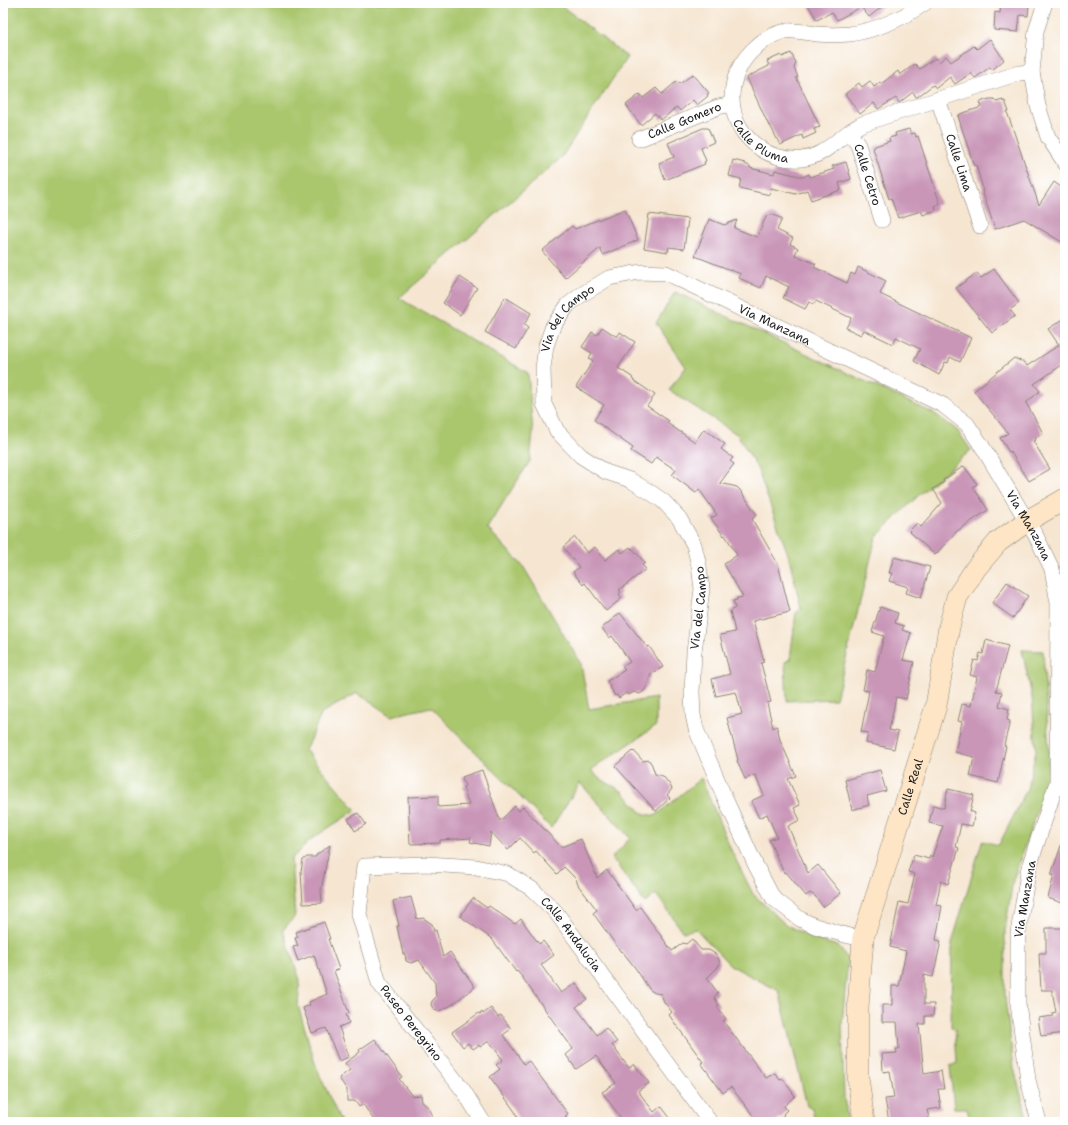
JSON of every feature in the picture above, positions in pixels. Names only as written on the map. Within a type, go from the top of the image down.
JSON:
[{"type":"street","name":"Calle Pluma","points":[[925,3],[904,16],[867,31],[832,35],[786,31],[765,40],[743,59],[734,79],[731,104],[738,125],[752,143],[768,154],[786,159],[802,159],[820,153],[862,124],[938,98],[1019,73],[1032,72]]},
{"type":"street","points":[[1045,3],[1036,31],[1032,72],[1038,106],[1048,137],[1065,163]]},
{"type":"street","name":"Calle Lima","points":[[938,98],[980,226]]},
{"type":"street","name":"Calle Gomero","points":[[638,139],[718,107],[731,104]]},
{"type":"street","name":"Calle Cetro","points":[[849,132],[858,145],[882,220]]},
{"type":"street","name":"Via Manzana","points":[[609,278],[640,272],[666,273],[943,405],[967,424],[982,446],[1036,536],[1052,569],[1058,603],[1057,782],[1029,867],[1018,933],[1018,1003],[1028,1080],[1039,1122]]},
{"type":"street","name":"Via del Campo","points":[[609,278],[581,295],[573,302],[553,326],[546,346],[542,368],[544,404],[557,431],[581,456],[606,472],[630,480],[650,492],[663,501],[679,518],[694,545],[702,589],[694,652],[692,692],[693,716],[696,729],[724,796],[764,884],[773,898],[800,919],[815,926],[849,936],[863,938]]},
{"type":"street","name":"Calle Real","points":[[864,1122],[858,1078],[858,1008],[863,938],[936,706],[949,627],[958,597],[976,568],[998,542],[1027,521],[1065,499]]},
{"type":"street","name":"Calle Andalucia","points":[[364,866],[427,864],[476,867],[508,874],[532,889],[555,912],[710,1122]]},
{"type":"street","name":"Paseo Peregrino","points":[[364,866],[359,914],[379,983],[463,1090],[483,1122]]},
{"type":"green space","points":[[3,3],[558,3],[627,57],[561,158],[399,298],[528,373],[533,432],[530,461],[487,528],[523,566],[581,664],[589,709],[656,698],[656,726],[591,770],[600,779],[622,791],[642,813],[655,816],[701,778],[731,850],[753,894],[785,924],[813,939],[838,946],[848,959],[842,1024],[844,1098],[848,1122],[815,1122],[812,1109],[807,1106],[779,991],[730,965],[696,929],[683,932],[656,894],[645,903],[612,858],[630,838],[580,783],[551,828],[431,707],[391,716],[357,693],[322,713],[305,750],[356,810],[313,838],[291,859],[295,916],[283,930],[300,980],[298,1005],[316,1067],[341,1122],[3,1122]]},
{"type":"green space","points":[[675,292],[935,414],[957,430],[971,450],[919,495],[876,537],[836,699],[787,701],[785,662],[790,659],[796,613],[801,608],[789,557],[757,468],[738,435],[669,390],[686,367],[656,323]]},
{"type":"green space","points":[[1022,650],[1043,651],[1049,752],[1047,783],[1013,880],[1005,930],[1005,998],[1014,1068],[1028,1122],[970,1122],[967,1108],[954,1108],[950,1066],[957,1063],[955,1029],[951,1027],[952,943],[982,841],[999,845],[1027,789],[1036,751],[1032,697]]},
{"type":"building","points":[[807,3],[887,3],[869,17],[861,7],[837,20],[832,12],[817,20]]},
{"type":"building","points":[[1001,3],[1029,3],[1028,16],[1020,15],[1018,32],[994,30],[995,12],[1000,13]]},
{"type":"building","points":[[990,39],[1004,60],[992,70],[990,67],[975,78],[971,73],[955,84],[950,77],[936,88],[933,85],[917,97],[913,92],[899,103],[896,98],[878,109],[874,103],[860,114],[845,94],[859,83],[862,87],[870,81],[874,87],[880,82],[881,84],[898,71],[900,75],[915,64],[920,69],[935,58],[939,62],[946,56],[951,62],[974,46],[977,49]]},
{"type":"building","points":[[791,53],[796,63],[794,68],[798,77],[796,77],[820,127],[814,129],[816,133],[803,139],[802,135],[780,145],[770,125],[769,126],[747,78],[769,66],[767,61],[781,55],[782,57]]},
{"type":"building","points":[[693,74],[709,93],[707,94],[708,96],[697,105],[693,100],[680,111],[677,107],[661,120],[655,113],[641,125],[626,105],[640,94],[643,98],[656,88],[662,94],[677,81],[680,84]]},
{"type":"building","points":[[994,99],[996,102],[1003,100],[1003,102],[1005,101],[1009,112],[1007,112],[1039,205],[1054,182],[1065,190],[1065,244],[1024,219],[995,229],[982,190],[983,189],[976,165],[974,166],[958,116],[982,107],[980,102]]},
{"type":"building","points":[[703,128],[708,128],[714,142],[701,148],[706,161],[704,162],[705,164],[665,180],[659,163],[674,157],[668,143]]},
{"type":"building","points":[[909,129],[911,134],[915,133],[916,137],[918,136],[940,204],[935,206],[936,210],[923,215],[921,211],[898,218],[891,198],[889,199],[873,148],[890,141],[889,138],[896,136],[895,133]]},
{"type":"building","points":[[733,160],[745,163],[750,166],[750,168],[774,174],[775,170],[803,177],[809,174],[810,177],[834,169],[832,166],[846,162],[851,179],[839,183],[841,190],[811,200],[807,190],[796,194],[771,188],[770,195],[739,188],[741,179],[729,176]]},
{"type":"building","points":[[625,209],[638,240],[603,255],[600,248],[565,278],[542,251],[572,226],[575,229]]},
{"type":"building","points":[[649,214],[688,219],[684,249],[669,247],[668,252],[644,248]]},
{"type":"building","points":[[772,214],[782,219],[777,230],[793,238],[790,244],[798,248],[795,255],[816,264],[814,267],[847,283],[851,273],[855,275],[858,267],[886,281],[880,294],[971,338],[960,362],[950,357],[948,363],[945,362],[939,375],[914,361],[920,349],[896,337],[893,344],[864,330],[861,335],[846,328],[851,318],[816,301],[814,304],[809,302],[805,309],[783,298],[789,287],[766,276],[761,288],[739,278],[741,274],[695,256],[709,219],[724,225],[737,220],[734,228],[757,237],[766,217]]},
{"type":"building","points":[[994,269],[1019,303],[1010,310],[1015,316],[992,333],[956,288],[977,273],[981,278]]},
{"type":"building","points":[[460,277],[477,288],[460,315],[443,303]]},
{"type":"building","points":[[505,297],[531,313],[524,325],[528,328],[516,349],[485,332]]},
{"type":"building","points":[[1065,318],[1065,363],[1034,384],[1040,391],[1026,403],[1043,433],[1033,441],[1050,469],[1029,481],[1000,438],[1008,433],[974,391],[1014,358],[1025,363],[1027,366],[1059,345],[1048,329]]},
{"type":"building","points":[[602,327],[617,337],[620,332],[635,342],[618,368],[655,395],[647,406],[669,421],[667,423],[695,442],[704,429],[725,444],[721,449],[733,458],[730,461],[734,464],[720,483],[737,487],[740,490],[757,515],[752,519],[778,564],[790,612],[753,621],[764,662],[761,663],[771,702],[767,703],[773,728],[777,726],[780,740],[796,776],[788,779],[800,805],[794,808],[800,820],[788,826],[808,873],[818,865],[841,893],[823,907],[815,896],[810,893],[806,896],[786,872],[784,873],[769,840],[777,837],[767,814],[759,818],[751,801],[764,795],[755,775],[745,779],[737,761],[738,760],[727,718],[742,714],[736,692],[716,696],[712,679],[730,674],[720,635],[735,632],[730,611],[735,608],[733,601],[737,600],[737,598],[743,597],[724,564],[737,555],[725,535],[724,536],[711,518],[717,515],[699,489],[696,493],[672,475],[676,470],[656,457],[651,464],[631,451],[633,448],[594,420],[604,405],[576,387],[593,361],[589,358],[592,353],[582,347],[592,332],[597,335]]},
{"type":"building","points":[[964,466],[977,484],[973,487],[988,510],[957,531],[935,555],[909,531],[917,523],[921,527],[942,503],[933,489],[944,482],[943,480]]},
{"type":"building","points":[[575,537],[587,553],[595,547],[605,560],[619,549],[622,553],[630,547],[645,563],[642,565],[646,569],[619,590],[621,592],[619,594],[622,598],[606,611],[585,583],[583,585],[573,572],[579,567],[563,547]]},
{"type":"building","points":[[894,557],[930,567],[921,598],[906,593],[908,587],[889,581],[892,573],[889,573]]},
{"type":"building","points":[[1007,582],[1028,596],[1013,618],[992,603]]},
{"type":"building","points":[[880,607],[898,613],[895,623],[904,626],[902,630],[911,633],[903,660],[914,662],[906,699],[896,697],[889,730],[898,732],[894,749],[866,743],[868,733],[861,732],[869,691],[863,690],[867,670],[875,672],[884,636],[872,632]]},
{"type":"building","points":[[620,613],[647,647],[649,646],[663,667],[651,674],[647,686],[640,694],[634,692],[628,695],[626,693],[619,698],[617,695],[615,696],[607,681],[625,670],[622,667],[630,662],[612,636],[609,638],[602,628]]},
{"type":"building","points":[[986,640],[1008,646],[996,691],[1002,692],[999,706],[1009,709],[1007,720],[1010,721],[1004,745],[1006,746],[998,783],[970,776],[974,757],[955,752],[962,722],[958,721],[962,704],[971,706],[977,677],[970,675],[974,660],[978,661],[980,653],[983,654]]},
{"type":"building","points":[[632,751],[634,751],[643,761],[649,760],[655,774],[663,776],[672,789],[667,795],[670,798],[656,811],[615,766]]},
{"type":"building","points":[[482,770],[500,821],[515,806],[519,811],[523,807],[561,847],[581,839],[597,878],[607,870],[636,910],[640,907],[672,951],[683,943],[686,944],[692,939],[701,950],[709,950],[717,955],[720,963],[707,978],[718,993],[714,997],[719,1005],[717,1007],[726,1019],[723,1021],[766,1078],[775,1073],[780,1080],[783,1079],[795,1096],[784,1106],[787,1110],[783,1114],[784,1115],[775,1122],[758,1122],[731,1087],[723,1093],[701,1063],[703,1062],[669,1015],[672,1012],[664,1002],[661,994],[650,990],[636,969],[622,951],[621,952],[593,913],[597,910],[578,885],[576,879],[564,867],[557,874],[536,851],[534,853],[520,838],[508,850],[491,832],[489,846],[470,842],[471,838],[440,840],[440,843],[410,844],[408,797],[438,796],[438,807],[469,805],[463,787],[465,786],[462,777]]},
{"type":"building","points":[[880,770],[886,791],[867,796],[869,805],[852,810],[845,780]]},
{"type":"building","points":[[948,789],[974,795],[970,811],[975,813],[972,826],[961,824],[956,847],[959,848],[948,884],[941,881],[936,905],[942,906],[936,940],[941,941],[933,977],[924,975],[924,1004],[934,1004],[933,1016],[925,1016],[925,1024],[919,1024],[924,1074],[941,1071],[944,1089],[938,1089],[941,1108],[927,1110],[930,1122],[889,1122],[885,1099],[894,1098],[890,1071],[883,1072],[882,1054],[897,1053],[896,1049],[899,1049],[897,1022],[882,1022],[882,1005],[892,1005],[892,986],[899,986],[906,951],[890,947],[899,902],[908,904],[915,874],[908,872],[914,855],[929,859],[930,856],[932,857],[943,826],[929,823],[933,805],[944,808]]},
{"type":"building","points":[[358,813],[366,824],[355,831],[348,819]]},
{"type":"building","points":[[1063,840],[1065,840],[1065,904],[1048,898],[1054,875],[1051,875]]},
{"type":"building","points":[[330,845],[321,890],[322,903],[303,904],[301,871],[303,860],[307,857],[316,857],[316,855]]},
{"type":"building","points":[[411,897],[417,919],[423,918],[432,924],[434,931],[436,930],[443,957],[450,952],[475,987],[450,1006],[439,1011],[434,1010],[431,1005],[432,1001],[436,997],[435,983],[419,960],[411,963],[406,961],[405,954],[403,954],[397,926],[399,926],[393,901]]},
{"type":"building","points":[[473,898],[487,908],[489,906],[515,924],[521,919],[539,944],[543,941],[554,955],[541,965],[561,993],[576,983],[587,999],[576,1007],[597,1035],[606,1028],[617,1042],[612,1045],[629,1068],[634,1064],[649,1083],[638,1091],[654,1112],[661,1106],[673,1122],[658,1122],[654,1117],[647,1122],[624,1122],[602,1092],[616,1083],[596,1056],[576,1069],[566,1055],[573,1049],[522,977],[517,971],[516,972],[492,939],[460,916]]},
{"type":"building","points":[[324,922],[330,939],[328,939],[339,969],[334,971],[349,1013],[346,1014],[349,1023],[339,1027],[349,1057],[339,1061],[326,1028],[312,1033],[303,1008],[310,1005],[309,1002],[327,994],[314,955],[298,961],[293,947],[298,946],[295,938],[298,937],[296,932]]},
{"type":"building","points":[[1046,928],[1065,928],[1065,1033],[1041,1036],[1038,1018],[1053,1016],[1052,1013],[1056,1012],[1052,990],[1041,990],[1039,953],[1046,953]]},
{"type":"building","points":[[491,1008],[498,1017],[501,1015],[511,1029],[503,1035],[524,1064],[529,1061],[568,1114],[565,1116],[570,1122],[521,1122],[490,1077],[500,1069],[496,1065],[503,1060],[489,1041],[480,1047],[479,1045],[473,1049],[468,1043],[463,1047],[452,1032],[479,1013],[480,1014],[482,1012],[483,1014]]},
{"type":"building","points":[[375,1039],[402,1077],[399,1079],[412,1096],[421,1095],[422,1102],[429,1108],[432,1114],[432,1122],[375,1122],[363,1104],[359,1107],[355,1101],[347,1101],[347,1090],[339,1078],[350,1070],[345,1063],[360,1052],[359,1050]]}]
